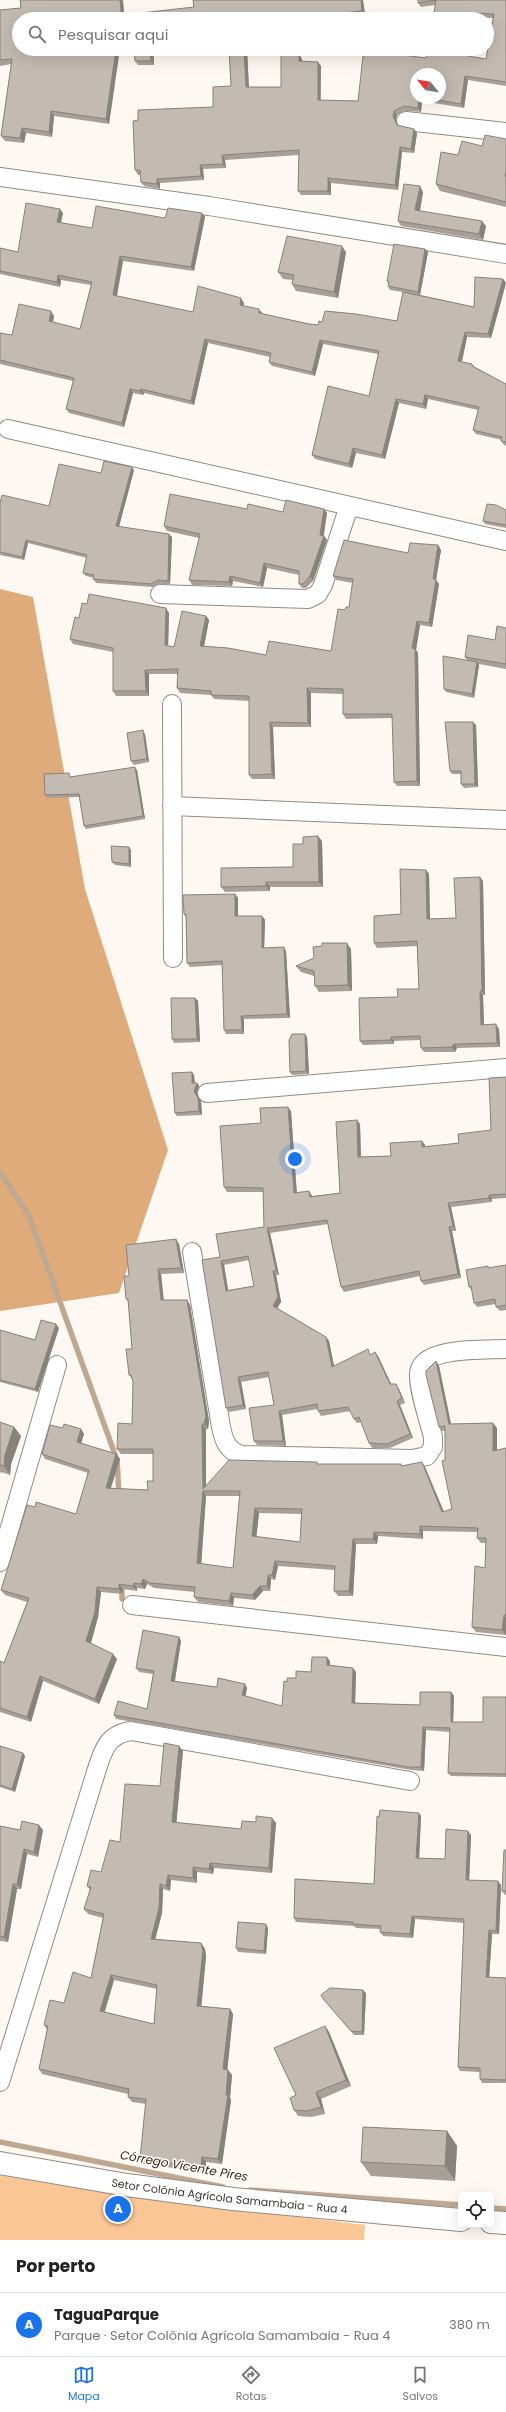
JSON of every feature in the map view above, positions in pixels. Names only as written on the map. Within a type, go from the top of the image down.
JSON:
[{"type":"street","points":[[406,121],[506,132]]},
{"type":"street","points":[[0,177],[209,206],[506,254]]},
{"type":"street","points":[[8,430],[506,541]]},
{"type":"street","points":[[160,594],[308,599],[318,594],[323,585],[348,506]]},
{"type":"street","points":[[172,704],[173,958]]},
{"type":"street","points":[[172,806],[506,820]]},
{"type":"street","points":[[207,1093],[506,1068]]},
{"type":"street","points":[[192,1252],[224,1440],[234,1452],[241,1455],[412,1459],[427,1456],[433,1447],[433,1437],[418,1375],[422,1364],[435,1354],[506,1349]]},
{"type":"street","points":[[0,1562],[57,1365]]},
{"type":"street","points":[[132,1605],[506,1647]]},
{"type":"street","points":[[0,2082],[104,1747],[112,1737],[121,1732],[131,1731],[410,1781]]},
{"type":"street","name":"Setor Colônia Agrícola Samambaia - Rua 4","points":[[0,2163],[126,2185],[218,2197],[458,2220]]},
{"type":"street","points":[[494,2222],[506,2223]]},
{"type":"shaded area","points":[[0,589],[33,597],[85,889],[168,1150],[119,1293],[0,1311]]},
{"type":"shaded area","points":[[0,2175],[106,2193],[365,2225],[364,2240],[0,2240]]},
{"type":"building","points":[[20,0],[120,0],[121,12],[12,12],[12,56],[115,56],[106,119],[51,111],[49,132],[22,128],[20,138],[1,136],[12,59],[0,60],[0,10],[21,8]]},
{"type":"building","points":[[193,0],[361,0],[362,11],[150,12],[194,7]]},
{"type":"building","points":[[418,0],[436,0],[418,3]]},
{"type":"building","points":[[436,0],[506,0],[506,82],[465,76],[461,104],[446,101],[446,68],[410,68],[410,104],[418,104],[418,108],[404,106],[394,111],[393,116],[397,125],[414,129],[411,149],[400,147],[395,185],[328,178],[328,191],[298,191],[299,150],[222,155],[223,164],[200,165],[201,176],[157,179],[157,184],[141,182],[140,170],[135,170],[133,121],[138,120],[138,110],[213,107],[213,87],[231,86],[229,56],[244,56],[246,87],[281,87],[281,56],[299,56],[299,61],[318,62],[318,100],[358,101],[363,56],[410,56],[426,58],[426,56],[469,56],[486,59],[487,56],[494,56],[494,12],[434,12]]},
{"type":"building","points":[[135,56],[151,56],[151,61],[135,61]]},
{"type":"building","points":[[485,135],[506,139],[506,202],[436,184],[441,152],[458,155],[462,141],[482,146]]},
{"type":"building","points":[[404,184],[420,186],[415,210],[482,221],[479,234],[398,221]]},
{"type":"building","points":[[26,203],[60,209],[57,222],[92,228],[96,206],[165,218],[168,208],[202,213],[191,267],[120,256],[113,295],[193,312],[198,286],[241,298],[240,305],[259,309],[259,313],[309,324],[318,325],[319,321],[322,322],[325,311],[356,314],[397,321],[403,292],[474,307],[475,277],[503,279],[488,334],[465,332],[458,361],[472,364],[472,366],[506,384],[506,442],[501,441],[502,437],[473,430],[479,407],[425,395],[423,404],[396,399],[382,455],[353,448],[349,464],[312,455],[328,386],[369,396],[379,351],[320,340],[312,372],[269,362],[271,353],[205,339],[191,401],[141,389],[140,391],[130,389],[122,423],[66,409],[74,378],[0,360],[0,333],[12,335],[19,304],[51,311],[49,321],[80,329],[92,282],[58,275],[57,282],[0,271],[0,248],[18,252]]},
{"type":"building","points":[[287,236],[342,246],[334,292],[292,284],[294,275],[278,272]]},
{"type":"building","points":[[394,244],[425,249],[418,292],[388,286],[389,282],[387,281]]},
{"type":"building","points":[[104,461],[132,467],[116,526],[169,534],[168,581],[158,580],[151,584],[93,579],[94,575],[83,573],[87,555],[26,540],[22,557],[0,552],[0,503],[2,495],[49,506],[59,464],[101,473]]},
{"type":"building","points":[[170,494],[247,509],[248,504],[283,512],[286,500],[324,509],[320,535],[324,536],[310,576],[303,584],[299,584],[299,571],[264,563],[260,583],[230,576],[229,582],[189,580],[200,534],[164,526]]},
{"type":"building","points":[[487,504],[496,505],[506,510],[506,525],[483,521]]},
{"type":"building","points":[[344,540],[408,553],[410,543],[438,545],[433,579],[436,579],[429,623],[417,621],[412,648],[415,649],[417,781],[394,782],[392,714],[343,714],[343,689],[307,688],[308,723],[270,722],[272,774],[249,775],[249,696],[211,695],[211,691],[177,688],[178,669],[145,670],[146,691],[113,691],[113,648],[70,639],[75,617],[79,618],[82,603],[87,604],[89,594],[166,608],[165,645],[174,647],[182,611],[206,616],[200,646],[228,648],[266,655],[269,641],[331,651],[338,609],[345,610],[346,607],[349,607],[353,579],[333,576]]},
{"type":"building","points":[[497,626],[506,628],[506,664],[465,657],[468,635],[495,640]]},
{"type":"building","points":[[443,656],[477,662],[472,694],[444,689]]},
{"type":"building","points":[[445,722],[473,722],[475,784],[461,784],[461,771],[450,771]]},
{"type":"building","points":[[143,730],[147,759],[131,761],[127,733]]},
{"type":"building","points":[[135,767],[143,816],[84,826],[79,794],[45,795],[44,774],[69,773],[70,777]]},
{"type":"building","points":[[318,836],[319,882],[266,882],[266,886],[221,887],[221,868],[293,867],[293,844],[303,844],[303,837]]},
{"type":"building","points":[[111,846],[129,847],[129,864],[112,862]]},
{"type":"building","points":[[400,869],[426,870],[427,919],[456,918],[454,878],[480,877],[482,991],[480,991],[481,1025],[496,1024],[497,1043],[454,1044],[452,1047],[421,1048],[420,1036],[391,1037],[391,1040],[360,1041],[359,998],[398,997],[397,989],[419,989],[417,941],[374,943],[374,916],[401,914]]},
{"type":"building","points":[[235,894],[235,916],[262,916],[262,948],[284,947],[287,1014],[241,1016],[242,1030],[224,1030],[222,961],[187,963],[186,914],[184,914],[183,895]]},
{"type":"building","points":[[322,943],[347,943],[348,985],[315,986],[314,971],[296,966],[314,958],[313,947],[322,946]]},
{"type":"building","points":[[171,998],[195,998],[197,1039],[172,1039]]},
{"type":"building","points":[[292,1034],[305,1034],[306,1071],[290,1072],[289,1040]]},
{"type":"building","points":[[192,1072],[192,1083],[197,1083],[194,1091],[198,1098],[199,1111],[175,1113],[172,1073]]},
{"type":"building","points":[[506,1077],[506,1194],[489,1195],[489,1198],[448,1203],[453,1226],[449,1227],[458,1274],[421,1281],[419,1271],[341,1287],[327,1220],[267,1228],[276,1270],[273,1271],[278,1297],[273,1306],[326,1337],[332,1367],[368,1349],[370,1355],[375,1352],[390,1384],[396,1384],[402,1398],[397,1401],[410,1434],[387,1444],[369,1443],[359,1417],[354,1419],[348,1407],[318,1411],[317,1404],[279,1411],[283,1441],[254,1441],[249,1408],[274,1405],[268,1372],[238,1377],[243,1405],[226,1408],[202,1260],[220,1257],[216,1234],[264,1227],[263,1188],[224,1187],[220,1126],[261,1123],[260,1108],[288,1107],[294,1193],[309,1191],[310,1197],[340,1193],[336,1122],[357,1120],[358,1157],[391,1156],[390,1143],[422,1141],[422,1147],[459,1143],[458,1134],[491,1130],[489,1078]],"holes":[[[248,1256],[254,1286],[226,1291],[221,1261]]]},
{"type":"building","points":[[176,1239],[181,1268],[158,1269],[161,1300],[187,1300],[206,1416],[204,1424],[202,1424],[203,1489],[229,1460],[317,1462],[317,1464],[401,1464],[401,1466],[422,1462],[442,1512],[452,1509],[442,1461],[445,1460],[445,1426],[439,1427],[426,1375],[426,1371],[436,1361],[449,1424],[493,1423],[493,1451],[506,1448],[506,1615],[504,1615],[502,1630],[472,1627],[475,1566],[485,1568],[486,1538],[477,1538],[478,1528],[420,1526],[420,1534],[374,1532],[373,1539],[353,1539],[349,1591],[334,1591],[335,1566],[275,1561],[272,1575],[268,1575],[267,1586],[260,1586],[252,1595],[231,1593],[229,1601],[194,1597],[195,1587],[150,1583],[143,1579],[141,1584],[134,1583],[133,1586],[119,1584],[119,1589],[97,1587],[95,1612],[86,1641],[113,1654],[95,1699],[40,1676],[27,1717],[0,1708],[0,1661],[4,1663],[29,1598],[1,1590],[27,1505],[35,1507],[36,1502],[76,1514],[89,1470],[42,1454],[50,1425],[63,1428],[64,1424],[81,1429],[77,1442],[116,1454],[106,1488],[148,1490],[147,1481],[153,1481],[153,1449],[117,1449],[118,1423],[132,1424],[133,1382],[131,1375],[129,1375],[126,1349],[132,1349],[128,1299],[126,1299],[124,1276],[129,1276],[126,1245]],"holes":[[[203,1491],[240,1491],[233,1568],[197,1563]],[[255,1508],[302,1509],[300,1542],[252,1536]]]},
{"type":"building","points":[[506,1265],[506,1305],[496,1307],[495,1299],[474,1303],[466,1270],[488,1266],[488,1268]]},
{"type":"building","points":[[41,1320],[56,1324],[35,1389],[0,1380],[0,1330],[35,1340]]},
{"type":"building","points":[[0,1422],[14,1427],[5,1455],[4,1466],[0,1465]]},
{"type":"building","points":[[143,1630],[179,1637],[171,1681],[217,1687],[218,1678],[245,1684],[242,1695],[282,1706],[284,1681],[287,1682],[287,1678],[296,1678],[296,1671],[311,1672],[312,1657],[327,1657],[327,1665],[353,1668],[352,1703],[420,1705],[420,1692],[451,1692],[451,1722],[483,1722],[483,1697],[506,1697],[506,1774],[448,1773],[450,1728],[423,1727],[421,1767],[408,1767],[114,1715],[118,1701],[147,1709],[154,1671],[136,1668]]},
{"type":"building","points":[[164,1743],[179,1746],[172,1822],[241,1829],[242,1821],[256,1822],[256,1816],[272,1818],[269,1868],[210,1863],[209,1869],[193,1867],[193,1878],[168,1875],[166,1886],[160,1884],[159,1908],[151,1939],[201,1943],[203,1951],[197,2006],[230,2009],[223,2069],[228,2070],[226,2095],[228,2095],[218,2159],[202,2157],[201,2167],[140,2159],[146,2099],[128,2097],[129,2089],[39,2069],[48,2026],[44,2025],[50,2000],[64,2003],[73,1972],[91,1978],[104,1914],[84,1909],[91,1887],[87,1886],[91,1870],[101,1872],[110,1840],[120,1842],[125,1784],[160,1786]],"holes":[[[111,1975],[157,1985],[154,2024],[100,2011]]]},
{"type":"building","points":[[0,1746],[23,1753],[12,1789],[0,1785]]},
{"type":"building","points":[[380,1810],[419,1813],[416,1858],[445,1859],[446,1829],[468,1831],[466,1880],[498,1881],[496,1931],[489,1930],[486,1977],[506,1978],[506,2080],[480,2079],[480,2068],[458,2067],[464,1919],[412,1916],[410,1934],[380,1932],[381,1926],[353,1924],[353,1922],[294,1918],[295,1879],[374,1884],[377,1816],[379,1817]]},
{"type":"building","points":[[22,1821],[39,1825],[34,1852],[24,1849],[17,1884],[13,1884],[4,1937],[0,1936],[0,1826],[20,1830]]},
{"type":"building","points":[[504,1850],[506,1850],[506,1891],[502,1891]]},
{"type":"building","points":[[238,1922],[266,1924],[264,1951],[236,1948]]},
{"type":"building","points":[[330,1988],[363,1990],[362,2032],[351,2031],[324,2000],[321,1995]]},
{"type":"building","points":[[325,2026],[346,2080],[316,2092],[321,2107],[307,2111],[294,2110],[290,2098],[296,2095],[274,2048]]},
{"type":"building","points":[[363,2127],[447,2131],[445,2166],[361,2162]]},
{"type":"waterway","points":[[0,1172],[29,1216],[117,1460],[119,1494]]},
{"type":"waterway","points":[[122,1587],[122,1599]]},
{"type":"waterway","name":"Córrego Vicente Pires","points":[[0,2142],[223,2187]]},
{"type":"waterway","name":"Córrego Vicente Pires","points":[[250,2190],[458,2205]]},
{"type":"waterway","name":"Córrego Vicente Pires","points":[[494,2208],[506,2209]]},
{"type":"place","name":"TaguaParque","points":[[118,2209]]}]
